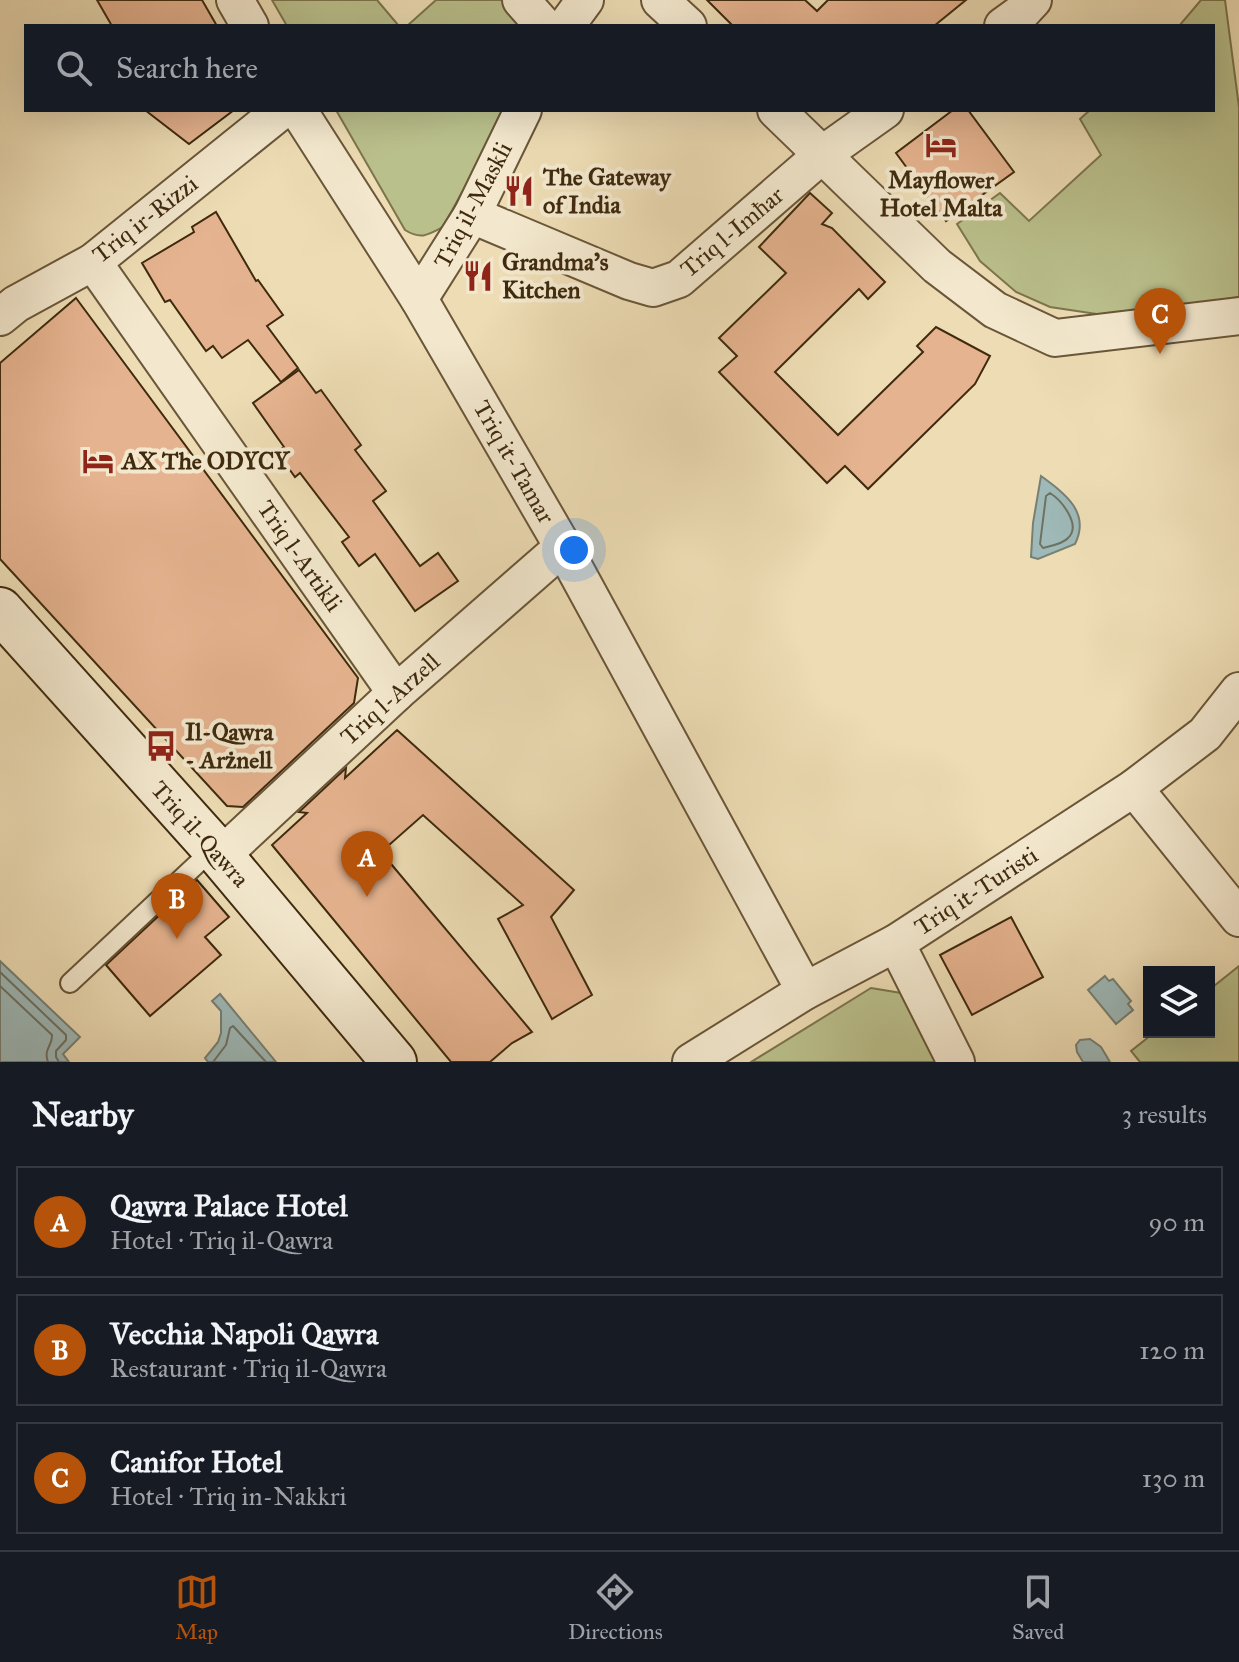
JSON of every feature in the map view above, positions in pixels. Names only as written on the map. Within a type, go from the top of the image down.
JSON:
[{"type":"street","points":[[235,0],[249,24]]},
{"type":"street","points":[[521,0],[542,24]]},
{"type":"street","points":[[567,24],[585,0]]},
{"type":"street","points":[[660,0],[686,24]]},
{"type":"street","points":[[1006,24],[1033,0]]},
{"type":"street","name":"Triq ir-Rizzi","points":[[5,304],[93,262],[280,112]]},
{"type":"street","name":"Triq it-Tamar","points":[[299,112],[419,299],[563,547],[805,991]]},
{"type":"street","name":"Triq il-Maskli","points":[[419,299],[472,215],[522,112]]},
{"type":"street","points":[[778,112],[937,266],[995,310],[1055,338],[1239,316]]},
{"type":"street","name":"Triq l-Imħar","points":[[472,215],[629,281],[653,288],[679,279],[823,154],[882,112]]},
{"type":"street","name":"Triq l-Artikli","points":[[93,262],[396,693]]},
{"type":"street","name":"Triq l-Arzell","points":[[217,852],[563,547]]},
{"type":"street","name":"Triq il-Qawra","points":[[0,610],[217,852],[394,1062]]},
{"type":"street","name":"Triq it-Turisti","points":[[691,1062],[805,991],[896,943],[1134,788],[1205,734],[1239,691]]},
{"type":"street","points":[[1134,788],[1239,918]]},
{"type":"street","points":[[896,943],[956,1062]]},
{"type":"lane","points":[[70,983],[217,852]]},
{"type":"green space","points":[[272,0],[377,0],[397,24],[286,24]]},
{"type":"green space","points":[[436,0],[508,0],[528,24],[409,24]]},
{"type":"green space","points":[[1201,0],[1225,0],[1239,107],[1239,297],[1110,316],[1050,307],[1016,292],[980,261],[957,224],[1000,193],[1029,221],[1101,155],[1080,119],[1088,112],[1215,112],[1215,24],[1181,24]]},
{"type":"green space","points":[[337,112],[506,112],[443,227],[420,236],[405,230]]},
{"type":"green space","points":[[1239,966],[1239,1062],[1140,1062],[1131,1051],[1147,1038],[1215,1038],[1215,985]]},
{"type":"green space","points":[[871,988],[901,993],[937,1062],[751,1062]]},
{"type":"water","points":[[1041,476],[1073,504],[1080,522],[1075,544],[1038,559],[1031,557]]},
{"type":"water","points":[[0,961],[80,1037],[63,1054],[69,1062],[0,1062]]},
{"type":"water","points":[[1105,976],[1109,981],[1113,979],[1131,1001],[1128,1004],[1133,1010],[1116,1024],[1088,990]]},
{"type":"water","points":[[220,994],[276,1062],[208,1062],[205,1058],[221,1033],[221,1011],[212,1001]]},
{"type":"water","points":[[1090,1039],[1101,1047],[1110,1062],[1083,1062],[1076,1045],[1080,1040]]},
{"type":"building","points":[[97,0],[202,0],[216,24],[111,24]]},
{"type":"building","points":[[707,0],[805,0],[817,11],[828,0],[966,0],[936,24],[731,24]]},
{"type":"building","points":[[148,112],[231,112],[189,144]]},
{"type":"building","points":[[950,112],[969,112],[1014,172],[946,221],[896,153]]},
{"type":"building","points":[[810,193],[832,213],[822,224],[832,228],[885,282],[868,299],[859,289],[775,372],[838,435],[923,352],[917,346],[936,327],[990,356],[975,384],[868,489],[845,466],[827,483],[719,372],[737,356],[719,338],[786,273],[759,247]]},
{"type":"building","points":[[216,212],[256,281],[283,315],[267,326],[298,368],[281,382],[248,340],[222,358],[213,346],[206,351],[170,300],[165,302],[142,263],[194,232],[192,227]]},
{"type":"building","name":"AX The ODYCY","points":[[76,298],[358,678],[354,703],[243,807],[227,806],[0,559],[0,363]]},
{"type":"building","points":[[299,370],[316,393],[321,390],[361,445],[355,450],[386,491],[373,501],[420,566],[438,553],[458,581],[415,611],[375,554],[359,566],[342,542],[349,537],[300,473],[295,477],[277,452],[284,447],[253,403]]},
{"type":"building","points":[[397,730],[574,890],[551,917],[592,995],[552,1019],[498,919],[523,905],[423,815],[381,852],[532,1032],[512,1043],[490,1062],[451,1062],[272,845],[307,813],[299,812],[346,768],[345,778]]},
{"type":"building","points":[[197,880],[229,917],[205,937],[221,955],[150,1016],[106,965]]},
{"type":"building","points":[[1011,917],[1043,977],[972,1015],[940,955]]},
{"type":"place","name":"Mayflower Hotel Malta","points":[[941,145]]},
{"type":"place","name":"The Gateway of India","points":[[519,191]]},
{"type":"place","name":"Grandma's Kitchen","points":[[478,276]]},
{"type":"place","name":"Canifor Hotel","points":[[1160,354]]},
{"type":"place","name":"AX The ODYCY","points":[[98,461]]},
{"type":"place","name":"Il-Qawra - Arżnell","points":[[161,746]]},
{"type":"place","name":"Qawra Palace Hotel","points":[[367,897]]},
{"type":"place","name":"Vecchia Napoli Qawra","points":[[177,939]]}]
